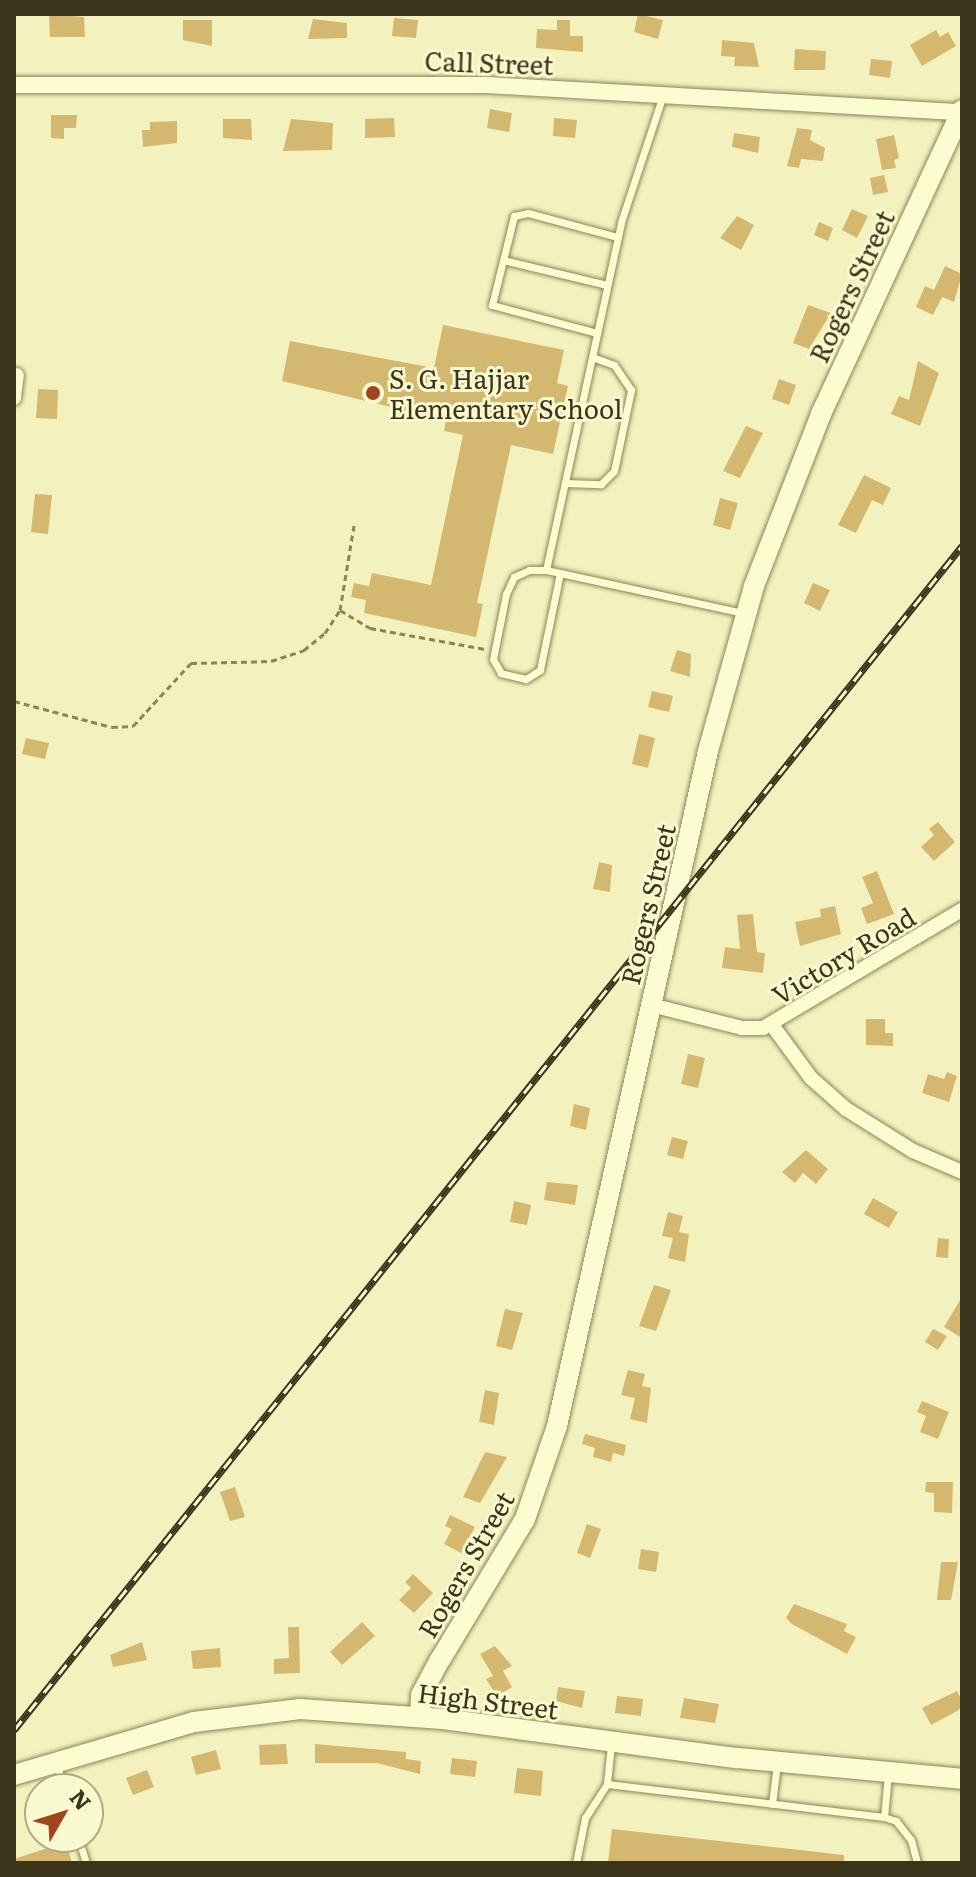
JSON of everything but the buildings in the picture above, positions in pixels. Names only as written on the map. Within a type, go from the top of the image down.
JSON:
[{"type":"main road","name":"Rogers Street","points":[[420,1717],[421,1695],[512,1544],[549,1452],[708,751],[745,614],[802,457],[962,111]]},
{"type":"main road","name":"High Street","points":[[14,1775],[57,1765],[194,1722],[260,1710],[420,1717],[778,1763],[888,1775],[962,1779]]},
{"type":"street","name":"Call Street","points":[[14,85],[439,83],[962,111]]},
{"type":"street","points":[[14,398],[17,375]]},
{"type":"street","name":"Victory Road","points":[[651,1005],[742,1028],[772,1025],[962,910]]},
{"type":"street","points":[[772,1025],[811,1078],[846,1109],[913,1151],[962,1172]]},
{"type":"lane","points":[[546,570],[617,237],[663,95]]},
{"type":"lane","points":[[597,333],[492,305],[514,216],[528,213],[617,237]]},
{"type":"lane","points":[[503,260],[607,285]]},
{"type":"lane","points":[[565,483],[601,484],[614,471],[626,417],[629,380],[614,365],[592,357]]},
{"type":"lane","points":[[560,573],[536,675],[526,679],[501,673],[493,664],[495,651],[510,584],[521,573],[546,570],[560,573],[745,614]]},
{"type":"lane","points":[[576,1863],[585,1818],[607,1784],[611,1743]]},
{"type":"lane","points":[[772,1804],[778,1763]]},
{"type":"lane","points":[[57,1765],[59,1773]]},
{"type":"lane","points":[[884,1817],[888,1775]]},
{"type":"lane","points":[[607,1784],[884,1817],[896,1821],[911,1840],[917,1863]]},
{"type":"path","points":[[14,701],[112,727],[133,726],[191,663],[290,657],[325,633],[340,610],[354,525]]},
{"type":"path","points":[[340,610],[370,628],[495,651]]},
{"type":"railway","points":[[14,1730],[962,546]]},
{"type":"place","name":"S. G. Hajjar Elementary School","points":[[373,393]]}]
